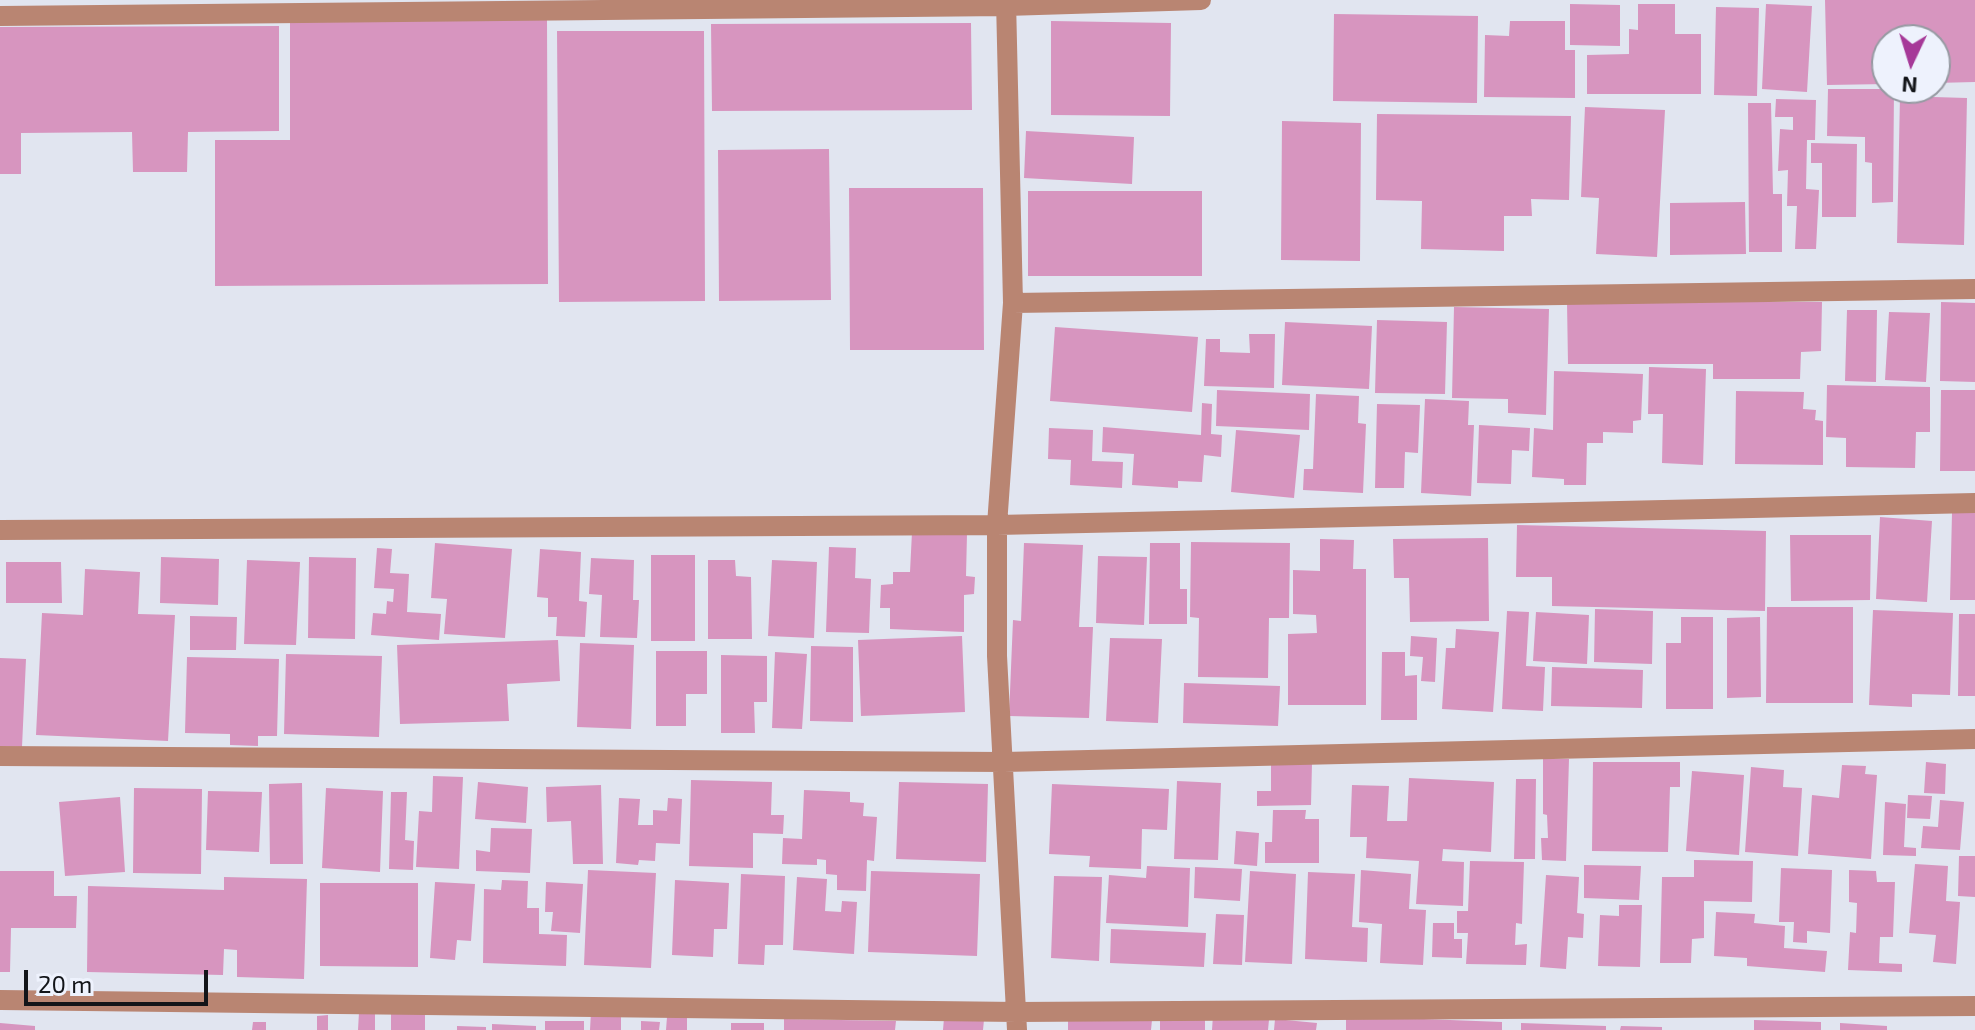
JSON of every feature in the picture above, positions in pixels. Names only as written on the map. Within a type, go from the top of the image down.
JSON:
[{"type":"street","points":[[0,16],[1201,0]]},
{"type":"street","points":[[1006,3],[1013,303],[997,525],[997,656],[1017,1021]]},
{"type":"street","points":[[1013,303],[1975,289]]},
{"type":"street","points":[[0,530],[997,525],[1975,503]]},
{"type":"street","points":[[0,756],[1004,762],[1975,739]]},
{"type":"street","points":[[0,1000],[1017,1021],[1975,1006]]},
{"type":"building","points":[[1825,0],[1975,0],[1975,82],[1951,83],[1951,24],[1871,24],[1871,84],[1827,85]]},
{"type":"building","points":[[1570,4],[1620,5],[1620,46],[1570,45]]},
{"type":"building","points":[[1638,4],[1675,4],[1675,34],[1701,34],[1701,94],[1587,94],[1587,55],[1629,54],[1629,29],[1638,30]]},
{"type":"building","points":[[1766,4],[1812,6],[1807,92],[1762,89]]},
{"type":"building","points":[[1716,7],[1759,8],[1757,96],[1714,95]]},
{"type":"building","points":[[1334,14],[1478,16],[1477,103],[1333,101]]},
{"type":"building","points":[[290,20],[547,20],[548,284],[215,286],[215,140],[290,140]]},
{"type":"building","points":[[1051,21],[1171,23],[1170,116],[1051,115]]},
{"type":"building","points":[[1510,21],[1565,21],[1565,50],[1575,50],[1575,98],[1484,97],[1485,35],[1509,36]]},
{"type":"building","points":[[971,23],[972,110],[712,111],[711,24]]},
{"type":"building","points":[[279,26],[279,131],[188,132],[187,172],[133,172],[132,132],[21,133],[21,174],[0,174],[0,27]]},
{"type":"building","points":[[557,31],[704,31],[705,301],[559,302]]},
{"type":"building","points":[[1828,89],[1871,89],[1871,104],[1894,104],[1893,202],[1872,203],[1872,163],[1865,162],[1865,137],[1827,136]]},
{"type":"building","points":[[1951,98],[1967,98],[1964,245],[1897,243],[1900,104],[1951,104]]},
{"type":"building","points":[[1776,99],[1816,100],[1815,140],[1807,140],[1806,189],[1819,190],[1816,249],[1795,249],[1797,206],[1787,206],[1788,170],[1778,171],[1780,129],[1793,130],[1793,117],[1775,117]]},
{"type":"building","points":[[1748,103],[1771,103],[1773,194],[1782,194],[1782,252],[1749,252]]},
{"type":"building","points":[[1585,107],[1665,110],[1657,257],[1596,254],[1599,198],[1581,197]]},
{"type":"building","points":[[1377,114],[1571,116],[1569,200],[1531,199],[1532,216],[1504,216],[1504,251],[1421,249],[1422,201],[1376,200]]},
{"type":"building","points":[[1282,121],[1361,123],[1360,261],[1281,260]]},
{"type":"building","points":[[1026,131],[1134,137],[1132,184],[1024,178]]},
{"type":"building","points":[[1811,143],[1857,144],[1856,217],[1822,217],[1822,163],[1811,163]]},
{"type":"building","points":[[829,149],[831,300],[719,301],[718,150]]},
{"type":"building","points":[[849,188],[983,188],[984,350],[850,350]]},
{"type":"building","points":[[1028,191],[1202,191],[1202,276],[1028,276]]},
{"type":"building","points":[[1745,202],[1746,254],[1670,255],[1670,203]]},
{"type":"building","points":[[1567,302],[1822,302],[1821,351],[1801,352],[1800,379],[1713,379],[1713,364],[1568,364]]},
{"type":"building","points":[[1941,302],[1975,303],[1975,382],[1940,381]]},
{"type":"building","points":[[1454,307],[1549,309],[1546,415],[1508,413],[1508,399],[1452,398]]},
{"type":"building","points":[[1847,310],[1877,310],[1876,382],[1845,381]]},
{"type":"building","points":[[1889,312],[1930,313],[1926,382],[1885,380]]},
{"type":"building","points":[[1377,320],[1447,322],[1445,394],[1375,393]]},
{"type":"building","points":[[1285,322],[1372,326],[1369,389],[1282,385]]},
{"type":"building","points":[[1055,327],[1198,337],[1192,412],[1050,401]]},
{"type":"building","points":[[1249,334],[1275,334],[1274,388],[1204,386],[1206,339],[1220,339],[1220,352],[1250,353]]},
{"type":"building","points":[[1649,367],[1706,369],[1703,465],[1662,463],[1663,414],[1648,414]]},
{"type":"building","points":[[1554,371],[1643,374],[1641,420],[1633,421],[1633,433],[1603,432],[1603,443],[1587,443],[1586,485],[1564,485],[1564,479],[1532,477],[1534,428],[1553,430]]},
{"type":"building","points":[[1827,385],[1930,387],[1930,432],[1916,432],[1915,468],[1846,467],[1846,438],[1826,437]]},
{"type":"building","points":[[1217,390],[1310,394],[1309,430],[1216,426]]},
{"type":"building","points":[[1941,390],[1975,390],[1975,471],[1940,471]]},
{"type":"building","points":[[1736,391],[1804,392],[1803,409],[1816,410],[1815,420],[1823,421],[1823,465],[1735,464]]},
{"type":"building","points":[[1316,394],[1359,396],[1358,423],[1366,424],[1363,493],[1303,490],[1304,469],[1313,469]]},
{"type":"building","points":[[1425,399],[1469,401],[1468,425],[1474,425],[1471,496],[1421,493]]},
{"type":"building","points":[[1202,403],[1212,404],[1211,434],[1222,435],[1221,457],[1204,455],[1202,482],[1178,481],[1178,488],[1132,485],[1134,454],[1102,452],[1103,427],[1201,435]]},
{"type":"building","points":[[1377,404],[1420,405],[1418,453],[1405,452],[1404,488],[1375,488]]},
{"type":"building","points":[[1479,425],[1530,428],[1529,451],[1512,450],[1511,484],[1477,483]]},
{"type":"building","points":[[1049,428],[1093,430],[1092,461],[1123,462],[1122,488],[1070,485],[1071,460],[1048,459]]},
{"type":"building","points":[[1236,430],[1300,435],[1294,498],[1231,492]]},
{"type":"building","points":[[1952,513],[1975,513],[1975,600],[1950,600]]},
{"type":"building","points":[[1880,517],[1932,521],[1927,602],[1876,599]]},
{"type":"building","points":[[1517,525],[1766,531],[1765,611],[1552,606],[1552,577],[1516,577]]},
{"type":"building","points":[[912,532],[967,534],[966,576],[975,577],[974,594],[964,595],[964,632],[890,629],[890,608],[880,608],[881,585],[893,584],[893,572],[910,572]]},
{"type":"building","points":[[1790,535],[1871,535],[1870,600],[1791,601]]},
{"type":"building","points":[[1488,538],[1489,621],[1410,622],[1409,578],[1394,578],[1393,539]]},
{"type":"building","points":[[1320,539],[1354,540],[1353,569],[1366,569],[1366,705],[1288,705],[1288,634],[1317,633],[1316,615],[1293,614],[1293,570],[1320,571]]},
{"type":"building","points":[[1191,542],[1290,543],[1289,618],[1269,618],[1268,678],[1198,677],[1199,618],[1190,617]]},
{"type":"building","points":[[435,543],[512,549],[505,638],[444,634],[447,599],[431,598]]},
{"type":"building","points":[[1024,543],[1083,545],[1079,627],[1093,627],[1089,718],[1009,716],[1013,620],[1021,621]]},
{"type":"building","points":[[1150,543],[1180,543],[1180,589],[1187,589],[1187,624],[1149,624]]},
{"type":"building","points":[[829,547],[856,548],[855,578],[871,579],[869,633],[826,632]]},
{"type":"building","points":[[377,548],[392,549],[390,573],[409,574],[407,612],[441,614],[439,640],[371,635],[373,613],[386,614],[387,601],[393,602],[394,589],[374,588]]},
{"type":"building","points":[[540,549],[581,552],[579,601],[587,602],[585,637],[556,636],[557,617],[548,617],[548,598],[537,597]]},
{"type":"building","points":[[651,555],[695,555],[695,641],[651,641]]},
{"type":"building","points":[[1098,556],[1147,557],[1144,625],[1096,623]]},
{"type":"building","points":[[161,557],[219,559],[218,605],[160,603]]},
{"type":"building","points":[[309,557],[356,558],[355,639],[308,638]]},
{"type":"building","points":[[591,558],[634,560],[633,600],[639,600],[637,638],[600,637],[602,595],[589,594]]},
{"type":"building","points":[[247,560],[300,562],[296,645],[244,644]]},
{"type":"building","points":[[708,560],[735,560],[736,576],[751,577],[752,639],[708,639]]},
{"type":"building","points":[[772,560],[817,562],[814,638],[768,636]]},
{"type":"building","points":[[6,562],[61,562],[62,603],[6,603]]},
{"type":"building","points":[[85,569],[140,572],[138,614],[175,615],[168,741],[36,735],[42,613],[83,615]]},
{"type":"building","points":[[1767,607],[1853,607],[1853,703],[1766,703]]},
{"type":"building","points":[[1595,609],[1653,611],[1652,664],[1594,662]]},
{"type":"building","points":[[1873,610],[1953,613],[1950,695],[1912,694],[1912,707],[1869,705]]},
{"type":"building","points":[[1507,611],[1529,612],[1526,666],[1545,667],[1543,711],[1502,709]]},
{"type":"building","points":[[1536,612],[1589,615],[1587,664],[1533,661]]},
{"type":"building","points":[[1959,614],[1975,614],[1975,696],[1958,696]]},
{"type":"building","points":[[190,616],[237,617],[236,650],[190,650]]},
{"type":"building","points":[[1681,617],[1713,617],[1713,709],[1666,709],[1666,643],[1681,643]]},
{"type":"building","points":[[1760,617],[1761,697],[1727,698],[1727,618]]},
{"type":"building","points":[[1456,629],[1499,632],[1493,712],[1442,709],[1446,648],[1455,648]]},
{"type":"building","points":[[962,636],[965,712],[861,716],[858,640]]},
{"type":"building","points":[[1411,636],[1437,638],[1435,682],[1421,681],[1423,657],[1410,656]]},
{"type":"building","points":[[1110,638],[1162,639],[1158,723],[1106,721]]},
{"type":"building","points":[[558,640],[560,681],[507,684],[509,721],[400,724],[397,645]]},
{"type":"building","points":[[580,643],[634,645],[631,729],[577,727]]},
{"type":"building","points":[[811,646],[853,647],[853,722],[810,721]]},
{"type":"building","points":[[656,651],[707,651],[707,694],[686,694],[686,726],[656,726]]},
{"type":"building","points":[[775,652],[807,654],[802,729],[772,728]]},
{"type":"building","points":[[1382,652],[1405,652],[1405,676],[1417,675],[1417,720],[1381,720]]},
{"type":"building","points":[[286,654],[382,656],[379,737],[284,734]]},
{"type":"building","points":[[721,655],[767,656],[767,702],[754,702],[755,733],[721,733]]},
{"type":"building","points":[[187,657],[279,659],[277,736],[258,736],[258,746],[230,745],[230,734],[185,733]]},
{"type":"building","points":[[0,658],[26,659],[22,747],[0,746]]},
{"type":"building","points":[[1552,667],[1643,670],[1642,708],[1551,706]]},
{"type":"building","points":[[1184,683],[1280,686],[1278,726],[1183,723]]},
{"type":"building","points":[[1543,759],[1569,759],[1566,861],[1542,860],[1541,838],[1548,838],[1547,815],[1543,814]]},
{"type":"building","points":[[1593,762],[1680,762],[1680,787],[1670,787],[1668,852],[1592,851]]},
{"type":"building","points":[[1926,762],[1946,764],[1945,794],[1924,793]]},
{"type":"building","points":[[1271,763],[1312,763],[1311,805],[1257,806],[1257,791],[1271,791]]},
{"type":"building","points":[[1842,765],[1866,766],[1865,774],[1877,775],[1871,859],[1808,854],[1812,795],[1839,798]]},
{"type":"building","points":[[1751,767],[1784,770],[1783,787],[1802,788],[1798,856],[1745,852]]},
{"type":"building","points":[[1692,771],[1744,775],[1739,855],[1686,851]]},
{"type":"building","points":[[433,776],[463,777],[459,869],[416,867],[419,811],[432,812]]},
{"type":"building","points":[[1409,778],[1494,782],[1491,852],[1443,849],[1442,861],[1464,862],[1463,906],[1416,904],[1419,861],[1366,858],[1367,837],[1350,837],[1352,785],[1389,786],[1387,821],[1407,821]]},
{"type":"building","points":[[1516,779],[1536,779],[1535,859],[1514,859]]},
{"type":"building","points":[[691,780],[772,782],[771,815],[784,815],[783,834],[753,833],[753,868],[689,866]]},
{"type":"building","points":[[1177,781],[1221,783],[1218,860],[1174,859]]},
{"type":"building","points":[[478,782],[528,787],[526,823],[475,819]]},
{"type":"building","points":[[899,782],[988,784],[986,862],[896,859]]},
{"type":"building","points":[[302,783],[303,864],[270,864],[269,784]]},
{"type":"building","points":[[1052,784],[1169,789],[1167,830],[1142,829],[1141,869],[1089,867],[1090,856],[1049,854]]},
{"type":"building","points":[[601,785],[603,864],[573,864],[571,821],[547,822],[546,787]]},
{"type":"building","points":[[134,788],[202,789],[201,874],[133,873]]},
{"type":"building","points":[[326,788],[383,791],[380,872],[322,868]]},
{"type":"building","points":[[804,790],[850,792],[850,802],[864,803],[863,816],[877,817],[874,861],[867,860],[866,891],[837,890],[837,875],[826,874],[826,860],[817,859],[817,865],[782,864],[783,838],[802,839]]},
{"type":"building","points":[[208,791],[262,792],[259,852],[206,850]]},
{"type":"building","points":[[391,792],[407,792],[405,840],[414,841],[413,870],[389,869]]},
{"type":"building","points":[[1908,795],[1932,796],[1930,819],[1907,818]]},
{"type":"building","points":[[120,797],[125,872],[65,876],[59,802]]},
{"type":"building","points":[[619,798],[640,799],[638,825],[653,825],[653,810],[667,811],[668,798],[682,799],[680,844],[656,843],[655,861],[639,860],[638,865],[616,863]]},
{"type":"building","points":[[1940,800],[1964,802],[1960,850],[1921,848],[1923,826],[1938,827]]},
{"type":"building","points":[[1885,802],[1906,804],[1904,847],[1916,848],[1916,856],[1883,855]]},
{"type":"building","points":[[1273,810],[1306,810],[1305,819],[1319,819],[1319,863],[1265,863],[1265,842],[1272,842]]},
{"type":"building","points":[[491,828],[532,829],[530,873],[476,871],[476,850],[490,852]]},
{"type":"building","points":[[1236,831],[1259,833],[1257,866],[1234,864]]},
{"type":"building","points":[[1959,856],[1975,856],[1975,897],[1958,896]]},
{"type":"building","points":[[1694,860],[1753,861],[1752,902],[1704,901],[1704,938],[1692,939],[1691,963],[1660,963],[1662,877],[1694,877]]},
{"type":"building","points":[[1470,861],[1524,862],[1522,924],[1516,923],[1515,945],[1527,944],[1526,965],[1466,964],[1468,933],[1457,933],[1457,911],[1468,911]]},
{"type":"building","points":[[1915,864],[1948,866],[1946,901],[1960,902],[1956,964],[1933,962],[1936,935],[1909,933]]},
{"type":"building","points":[[1584,865],[1641,866],[1639,900],[1584,898]]},
{"type":"building","points":[[1147,866],[1190,868],[1188,927],[1106,923],[1109,875],[1146,878]]},
{"type":"building","points":[[1195,867],[1242,869],[1240,901],[1194,898]]},
{"type":"building","points":[[1781,868],[1832,870],[1830,933],[1807,931],[1807,943],[1793,942],[1794,922],[1779,922]]},
{"type":"building","points":[[588,870],[656,873],[651,968],[584,965]]},
{"type":"building","points":[[1361,870],[1411,874],[1409,909],[1426,910],[1423,965],[1380,963],[1382,924],[1359,922]]},
{"type":"building","points":[[1849,870],[1876,871],[1877,882],[1895,882],[1893,937],[1880,937],[1879,963],[1902,964],[1902,972],[1848,970],[1850,932],[1856,933],[1857,903],[1849,902]]},
{"type":"building","points":[[0,871],[54,871],[54,896],[77,896],[76,928],[11,928],[10,972],[0,972]]},
{"type":"building","points":[[871,871],[980,874],[977,956],[868,952]]},
{"type":"building","points":[[1250,871],[1296,874],[1292,964],[1245,962]]},
{"type":"building","points":[[1308,872],[1355,874],[1352,927],[1368,928],[1367,962],[1305,959]]},
{"type":"building","points":[[741,874],[785,876],[783,945],[765,945],[764,965],[738,964]]},
{"type":"building","points":[[1546,875],[1579,877],[1577,913],[1584,914],[1583,938],[1568,937],[1566,969],[1540,967]]},
{"type":"building","points":[[1054,876],[1102,877],[1099,961],[1051,958]]},
{"type":"building","points":[[224,877],[307,879],[304,979],[237,977],[237,950],[224,949],[223,975],[87,972],[88,886],[224,890]]},
{"type":"building","points":[[797,877],[827,879],[825,911],[841,912],[842,901],[857,902],[854,954],[793,950]]},
{"type":"building","points":[[502,880],[528,881],[527,908],[539,908],[539,934],[567,935],[566,966],[483,963],[484,889],[501,890]]},
{"type":"building","points":[[675,880],[729,883],[727,929],[714,929],[713,957],[672,955]]},
{"type":"building","points":[[435,882],[475,884],[471,941],[457,940],[455,960],[430,958]]},
{"type":"building","points":[[546,882],[583,884],[580,933],[551,931],[553,912],[545,912]]},
{"type":"building","points":[[320,883],[418,883],[418,967],[320,966]]},
{"type":"building","points":[[1619,905],[1642,905],[1640,967],[1598,966],[1600,915],[1619,916]]},
{"type":"building","points":[[1716,912],[1755,914],[1754,923],[1785,926],[1784,948],[1827,951],[1825,972],[1747,966],[1747,958],[1714,956]]},
{"type":"building","points":[[1216,914],[1244,915],[1242,965],[1213,964]]},
{"type":"building","points":[[1433,923],[1454,923],[1454,939],[1462,939],[1462,958],[1432,957]]},
{"type":"building","points":[[1111,929],[1206,933],[1204,967],[1110,963]]},
{"type":"building","points":[[391,1011],[425,1012],[425,1030],[391,1030]]},
{"type":"building","points":[[359,1012],[375,1012],[375,1030],[358,1030]]},
{"type":"building","points":[[591,1012],[621,1012],[621,1030],[590,1030]]},
{"type":"building","points":[[1160,1013],[1205,1014],[1205,1030],[1160,1030]]},
{"type":"building","points":[[328,1015],[328,1030],[317,1030],[317,1016]]},
{"type":"building","points":[[1213,1015],[1269,1020],[1268,1030],[1212,1030]]},
{"type":"building","points":[[687,1016],[687,1030],[666,1030],[667,1017]]},
{"type":"building","points":[[1346,1016],[1502,1022],[1502,1030],[1346,1030]]},
{"type":"building","points":[[1068,1017],[1152,1020],[1151,1030],[1068,1030]]},
{"type":"building","points":[[944,1018],[984,1020],[983,1030],[943,1030]]},
{"type":"building","points":[[784,1019],[896,1021],[895,1030],[784,1030]]},
{"type":"building","points":[[1275,1019],[1317,1023],[1316,1030],[1274,1030]]},
{"type":"building","points":[[1754,1020],[1821,1022],[1821,1030],[1754,1030]]},
{"type":"building","points":[[545,1021],[584,1021],[584,1030],[545,1030]]},
{"type":"building","points":[[641,1021],[660,1022],[659,1030],[641,1030]]},
{"type":"building","points":[[253,1022],[266,1022],[266,1030],[252,1030]]},
{"type":"building","points":[[0,1023],[35,1026],[35,1030],[0,1030]]},
{"type":"building","points":[[731,1023],[764,1023],[764,1030],[731,1030]]},
{"type":"building","points":[[1521,1023],[1606,1026],[1606,1030],[1521,1030]]},
{"type":"building","points":[[1840,1023],[1887,1026],[1887,1030],[1840,1030]]},
{"type":"building","points":[[492,1024],[536,1026],[536,1030],[492,1030]]},
{"type":"building","points":[[457,1026],[486,1027],[486,1030],[457,1030]]},
{"type":"building","points":[[1621,1026],[1662,1027],[1662,1030],[1620,1030]]}]
